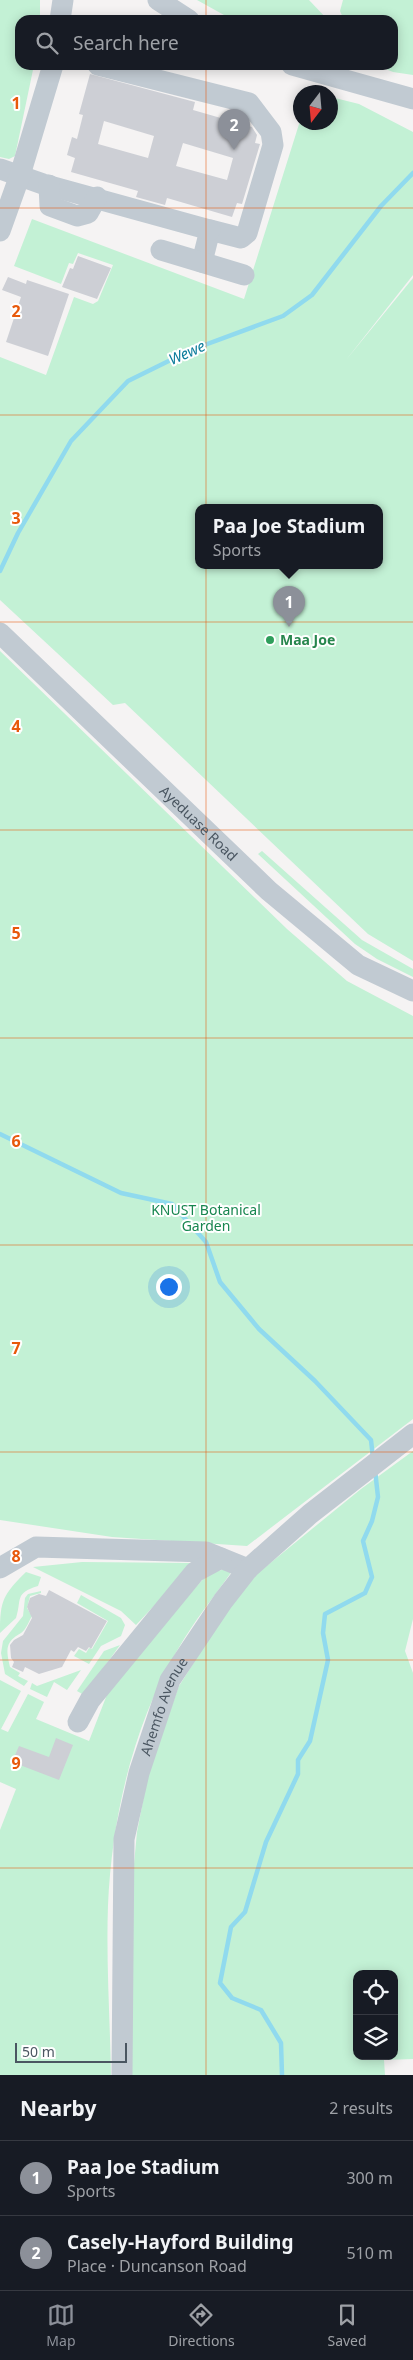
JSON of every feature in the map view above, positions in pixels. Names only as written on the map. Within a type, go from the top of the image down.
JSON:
[{"type":"street","points":[[60,15],[62,0]]},
{"type":"street","points":[[158,0],[181,15]]},
{"type":"street","points":[[0,231],[20,175],[52,70]]},
{"type":"street","points":[[0,169],[49,185],[48,202],[50,206],[57,210],[83,216],[92,207],[97,197],[241,238],[247,233],[272,146],[271,132],[261,117],[249,104],[117,70]]},
{"type":"street","points":[[310,70],[413,99]]},
{"type":"street","points":[[202,262],[210,230]]},
{"type":"street","points":[[161,250],[244,275]]},
{"type":"street","name":"Ayeduase Road","points":[[0,632],[269,892],[358,965],[413,992]]},
{"type":"street","name":"Ahemfo Avenue","points":[[122,2075],[124,1839],[139,1773],[170,1680],[223,1601],[248,1569],[310,1514],[413,1434]]},
{"type":"street","points":[[0,1568],[36,1547],[206,1552],[248,1569]]},
{"type":"street","points":[[78,1722],[90,1700],[195,1572],[221,1558]]},
{"type":"green space","points":[[0,0],[40,0],[40,15],[15,15],[15,70],[33,70],[15,156],[9,159],[0,157]]},
{"type":"green space","points":[[197,0],[309,0],[323,15],[224,15]]},
{"type":"green space","points":[[343,0],[413,0],[413,75],[388,70],[398,70],[398,15],[342,15],[340,11]]},
{"type":"green space","points":[[338,99],[359,104],[413,132],[413,275],[346,360],[413,278],[413,961],[368,934],[125,703],[113,705],[0,600],[0,357],[46,375],[74,297],[93,304],[98,301],[113,265],[78,253],[73,264],[69,263],[61,284],[14,266],[32,219],[244,299],[297,130],[338,130]]},
{"type":"green space","name":"KNUST Botanical Garden","points":[[0,651],[287,929],[347,981],[413,1016],[413,1419],[247,1546],[112,1537],[0,1520]]},
{"type":"green space","points":[[262,851],[362,940],[413,969],[413,977],[377,959],[355,944],[258,854]]},
{"type":"green space","points":[[413,1451],[413,1619],[405,1651],[413,1673],[413,2059],[398,2060],[398,1970],[353,1970],[353,2060],[384,2060],[385,2075],[130,2075],[131,1896],[137,1832],[149,1770],[179,1686],[229,1607],[258,1573],[361,1489]]},
{"type":"green space","points":[[82,1562],[194,1563],[136,1625],[121,1611],[33,1567]]},
{"type":"green space","points":[[226,1569],[232,1571],[191,1629],[162,1678],[137,1740],[120,1805],[110,1872],[108,1905],[111,2075],[0,2075],[0,1830],[16,1789],[0,1782],[0,1680],[21,1691],[1,1729],[8,1732],[28,1694],[44,1702],[36,1719],[89,1741],[108,1692],[174,1610],[209,1573]]},
{"type":"green space","points":[[26,1572],[41,1577],[38,1586],[22,1594],[16,1618],[0,1633],[4,1599]]},
{"type":"green space","points":[[41,1591],[41,1593],[30,1596],[27,1608],[32,1616],[23,1632],[9,1643],[8,1647],[10,1667],[20,1673],[18,1676],[28,1681],[24,1686],[5,1674],[1,1653],[3,1641],[23,1616],[25,1598],[28,1594]]},
{"type":"green space","points":[[81,1595],[121,1618],[125,1625],[121,1636],[101,1646],[89,1664],[74,1656],[79,1649],[86,1653],[89,1648],[92,1649],[108,1621],[77,1603]]},
{"type":"green space","points":[[120,1645],[84,1695],[77,1691],[104,1651]]},
{"type":"green space","points":[[81,1670],[67,1690],[54,1682],[47,1697],[30,1689],[32,1683],[37,1686]]},
{"type":"building","points":[[90,74],[195,102],[193,110],[252,127],[257,135],[255,143],[260,144],[242,204],[237,203],[232,217],[167,198],[165,205],[136,197],[138,191],[71,172],[75,158],[67,155],[72,137],[77,139],[83,115],[79,114]],"holes":[[[104,121],[154,136],[148,158],[98,144]],[[183,143],[233,158],[227,180],[176,166]]]},
{"type":"building","points":[[78,256],[111,268],[97,299],[62,287],[70,268],[73,269]]},
{"type":"building","points":[[8,277],[26,284],[27,280],[69,294],[48,356],[6,342],[21,297],[2,290]]},
{"type":"building","points":[[49,1590],[107,1621],[91,1649],[89,1647],[86,1651],[78,1647],[74,1652],[71,1650],[62,1667],[39,1674],[25,1667],[23,1672],[12,1667],[14,1662],[11,1658],[10,1645],[14,1640],[23,1635],[32,1618],[27,1607],[30,1598],[39,1594],[46,1596]]},
{"type":"building","points":[[56,1738],[73,1745],[59,1780],[12,1762],[19,1746],[49,1757]]},
{"type":"waterway","name":"Wewe","points":[[0,571],[18,533],[71,441],[128,381],[191,350],[283,316],[312,295],[381,206],[413,173]]},
{"type":"waterway","points":[[0,1134],[121,1193],[172,1204],[206,1242],[220,1282],[259,1329],[315,1381],[371,1440],[373,1458]]},
{"type":"waterway","points":[[282,2075],[281,2043],[261,2010],[232,1998],[220,1983],[231,1927],[245,1912],[266,1842],[298,1774],[298,1760],[310,1741],[328,1660],[323,1633],[325,1614],[365,1593],[372,1577],[363,1541],[372,1521],[378,1497],[375,1470]]},
{"type":"place","name":"Casely-Hayford Building","points":[[234,150]]},
{"type":"place","name":"Paa Joe Stadium","points":[[289,627]]},
{"type":"place","name":"Maa Joe","points":[[270,640]]}]
